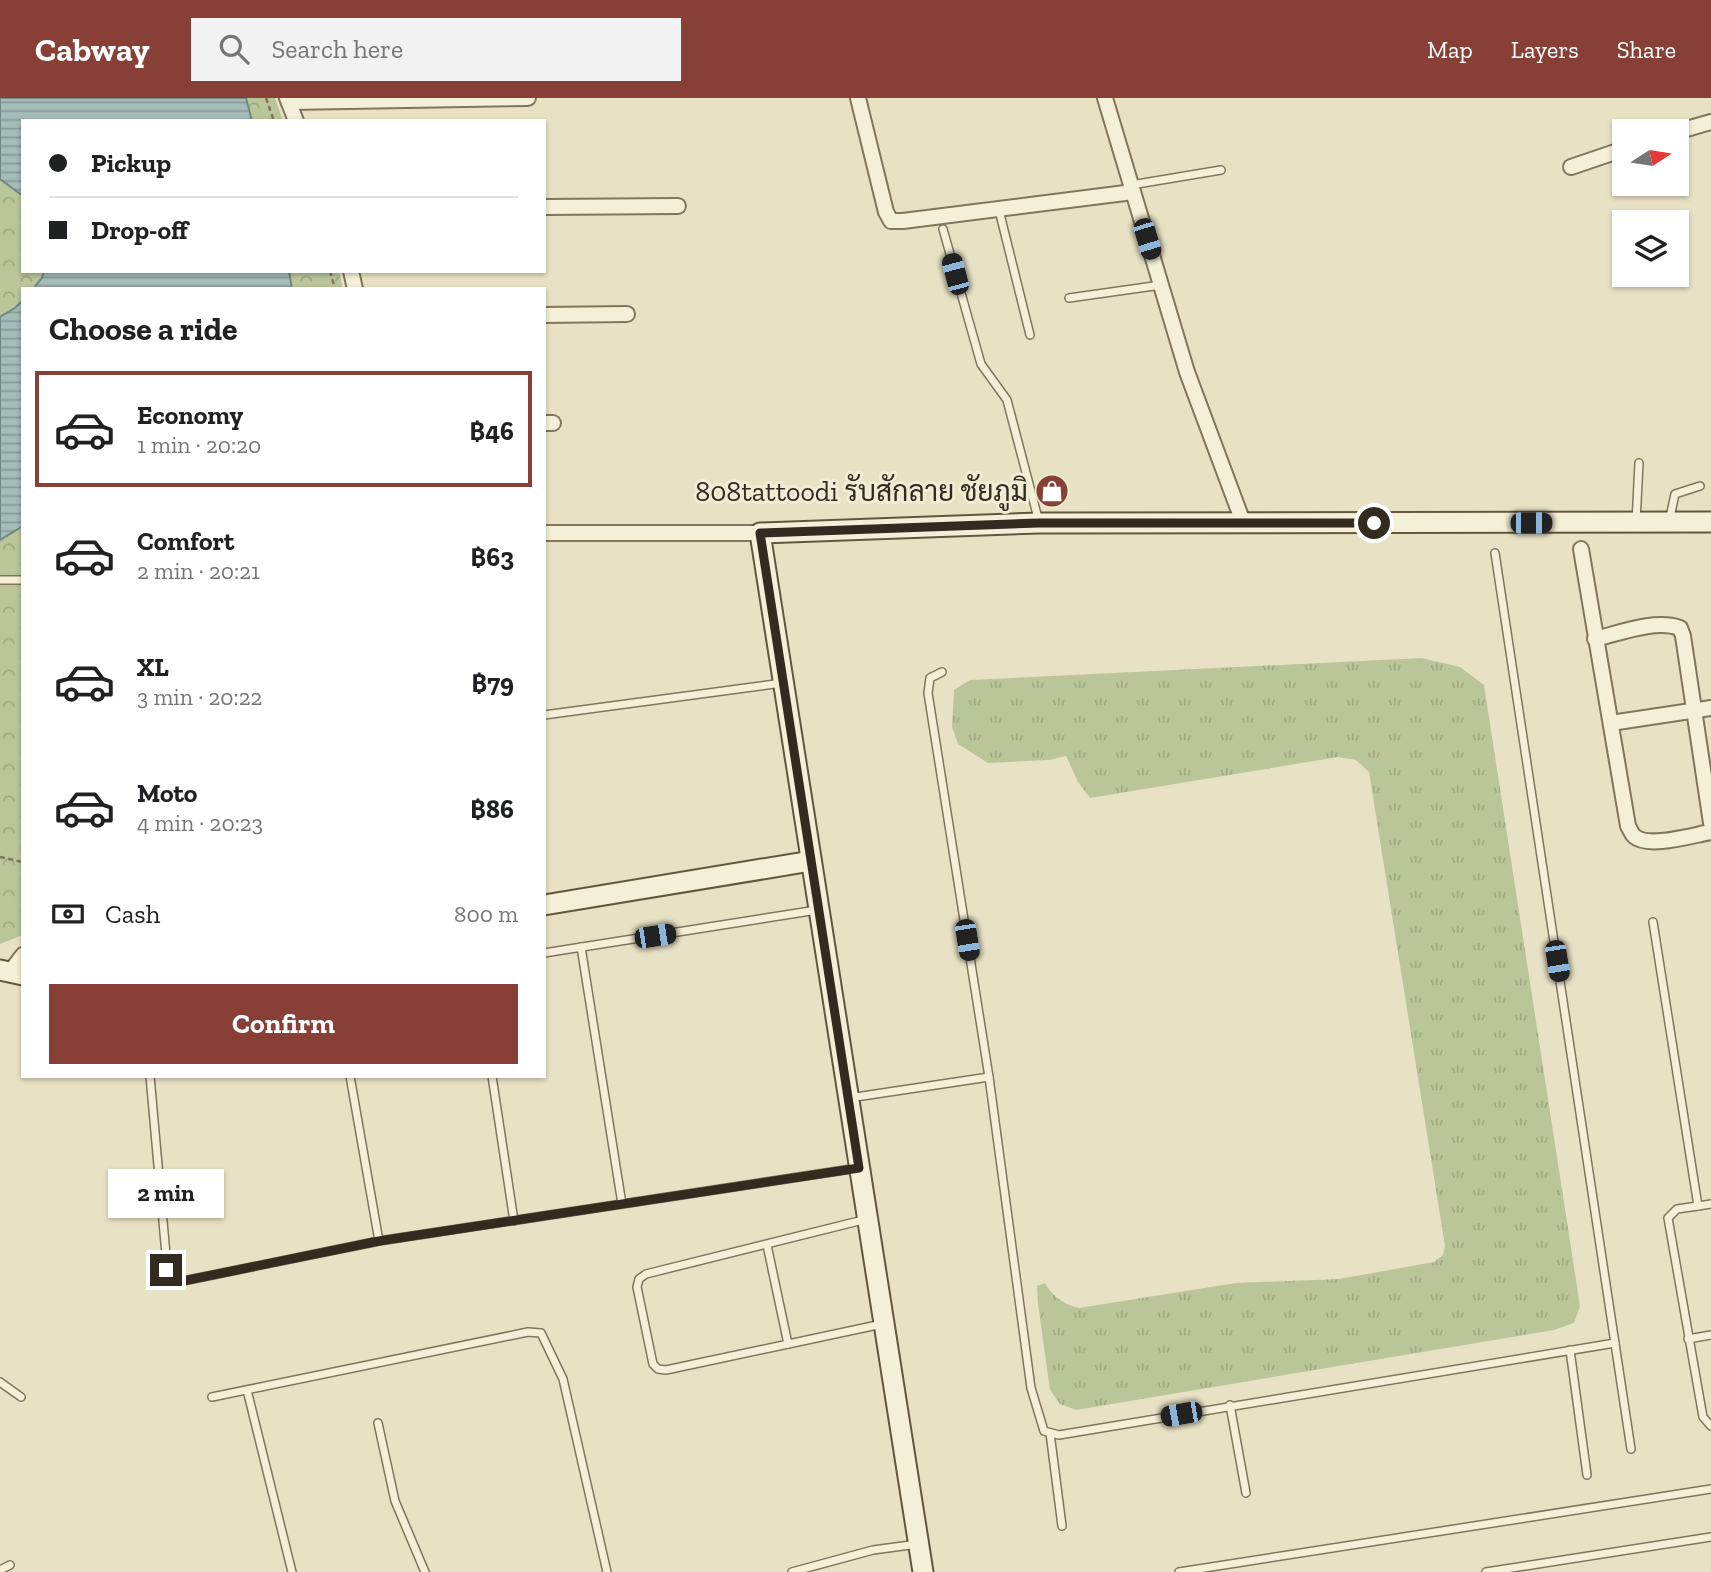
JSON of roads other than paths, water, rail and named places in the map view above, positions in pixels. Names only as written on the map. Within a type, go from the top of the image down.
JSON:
[{"type":"street","points":[[295,119],[288,100],[528,98]]},
{"type":"street","points":[[859,98],[886,212],[891,221],[999,210],[1132,189]]},
{"type":"street","points":[[1105,98],[1187,372],[1243,522]]},
{"type":"street","points":[[1689,128],[1711,122]]},
{"type":"street","points":[[1571,167],[1612,153]]},
{"type":"street","points":[[546,208],[678,206]]},
{"type":"street","points":[[546,314],[627,314]]},
{"type":"street","points":[[546,533],[760,533],[1039,523],[1711,522]]},
{"type":"street","points":[[760,533],[923,1572]]},
{"type":"street","points":[[1581,548],[1628,826],[1635,837],[1656,842],[1711,832]]},
{"type":"street","points":[[1595,639],[1659,625],[1680,628],[1684,636],[1711,823]]},
{"type":"street","points":[[1611,723],[1711,708]]},
{"type":"street","points":[[546,905],[811,861]]},
{"type":"lane","points":[[1132,189],[1221,170]]},
{"type":"lane","points":[[999,210],[1030,335]]},
{"type":"lane","points":[[943,229],[981,364],[1007,400],[1039,523]]},
{"type":"lane","points":[[1069,298],[1161,285]]},
{"type":"lane","points":[[1636,523],[1639,463]]},
{"type":"lane","points":[[1669,523],[1675,494],[1700,486]]},
{"type":"lane","points":[[1495,553],[1632,1449]]},
{"type":"lane","points":[[0,580],[21,580]]},
{"type":"lane","points":[[942,671],[930,678],[928,692],[989,1077],[1031,1388],[1044,1431],[1059,1435],[1615,1343]]},
{"type":"lane","points":[[546,715],[783,683]]},
{"type":"lane","points":[[546,953],[818,909]]},
{"type":"lane","points":[[1653,922],[1698,1206]]},
{"type":"lane","points":[[581,947],[622,1204]]},
{"type":"lane","points":[[848,1098],[989,1077]]},
{"type":"lane","points":[[150,1078],[168,1277],[175,1282],[379,1241],[859,1168]]},
{"type":"lane","points":[[350,1078],[379,1241]]},
{"type":"lane","points":[[492,1078],[514,1221]]},
{"type":"lane","points":[[1711,1204],[1677,1209],[1671,1212],[1668,1218],[1703,1417],[1711,1426]]},
{"type":"lane","points":[[867,1219],[646,1275],[639,1279],[637,1287],[653,1364],[658,1369],[666,1370],[884,1324]]},
{"type":"lane","points":[[766,1245],[788,1344]]},
{"type":"lane","points":[[212,1397],[528,1332],[541,1333],[563,1379],[607,1572]]},
{"type":"lane","points":[[1688,1339],[1711,1335]]},
{"type":"lane","points":[[1570,1350],[1587,1475]]},
{"type":"lane","points":[[0,1382],[21,1397]]},
{"type":"lane","points":[[247,1390],[292,1572]]},
{"type":"lane","points":[[1230,1405],[1246,1493]]},
{"type":"lane","points":[[378,1423],[395,1501],[425,1572]]},
{"type":"lane","points":[[1050,1433],[1062,1526]]},
{"type":"lane","points":[[1179,1572],[1711,1489]]},
{"type":"lane","points":[[1486,1572],[1711,1537]]},
{"type":"lane","points":[[792,1572],[873,1550],[918,1544]]},
{"type":"lane","points":[[0,1570],[10,1565]]},
{"type":"water","points":[[0,98],[246,98],[251,119],[21,119],[21,195],[0,179]]},
{"type":"water","points":[[43,273],[289,273],[292,287],[35,287]]},
{"type":"water","points":[[21,302],[21,527],[0,540],[0,317]]},
{"type":"place","name":"808tattoodi รับสักลาย ชัยภูมิ","points":[[1052,491]]}]
